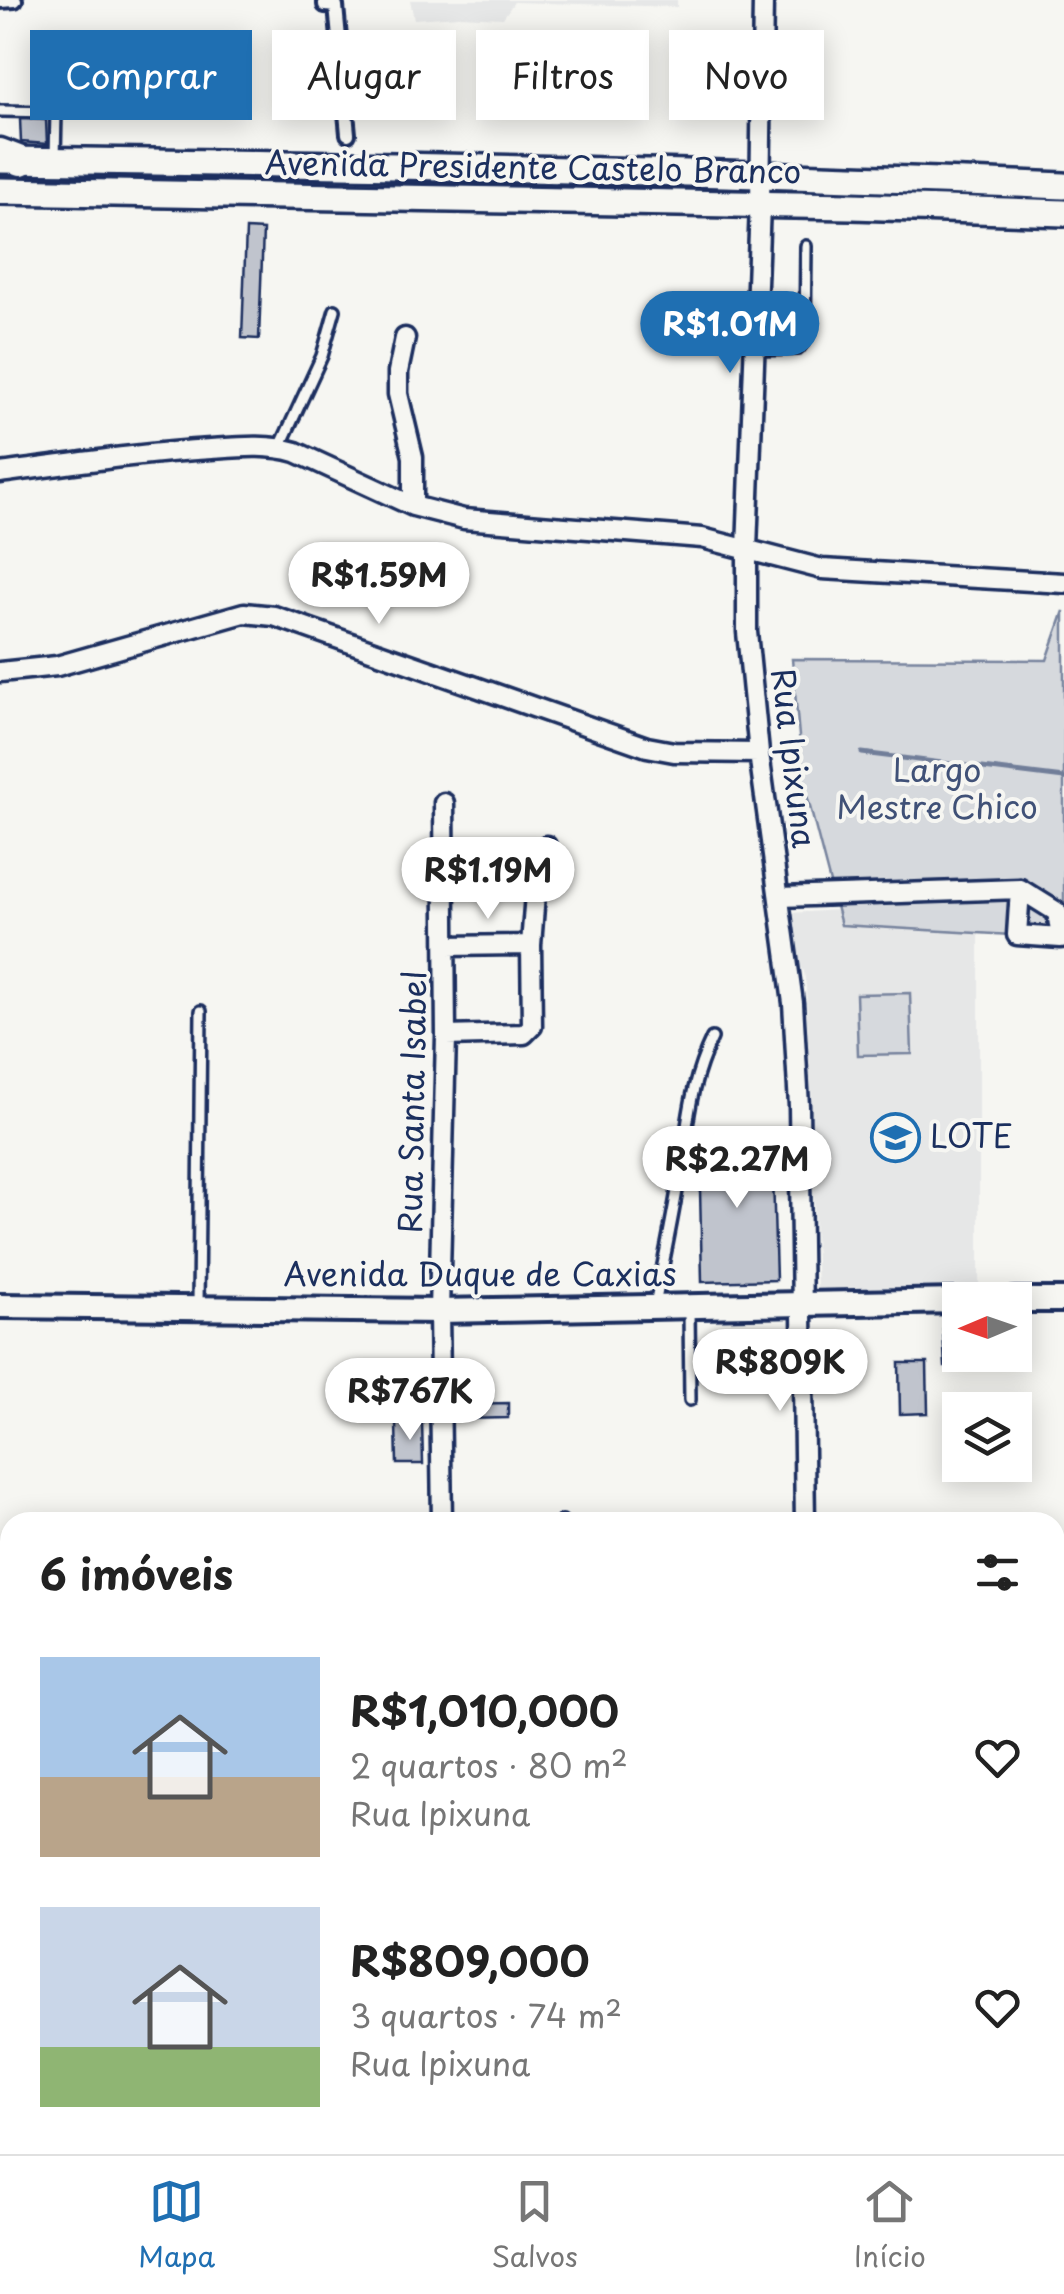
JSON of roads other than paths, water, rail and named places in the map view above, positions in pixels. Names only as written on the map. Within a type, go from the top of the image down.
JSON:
[{"type":"main road","name":"Avenida Presidente Castelo Branco","points":[[7,158],[852,177],[1064,186]]},
{"type":"main road","points":[[363,197],[365,166]]},
{"type":"main road","points":[[0,208],[36,190]]},
{"type":"main road","name":"Avenida Presidente Castelo Branco","points":[[0,191],[1064,213]]},
{"type":"street","points":[[0,1],[14,0]]},
{"type":"street","points":[[324,0],[325,5],[336,6],[348,134]]},
{"type":"street","name":"Rua Ipixuna","points":[[764,0],[747,632],[759,754],[794,1003],[805,1512]]},
{"type":"street","points":[[405,338],[398,394],[414,457],[414,506]]},
{"type":"street","points":[[0,473],[154,452],[280,447],[414,506],[464,520],[702,538],[822,568],[1064,583]]},
{"type":"street","points":[[0,672],[57,666],[244,613],[257,613],[453,677],[646,747],[674,752],[759,754]]},
{"type":"street","name":"Rua Santa Isabel","points":[[442,1512],[439,1311],[446,1036],[444,803]]},
{"type":"street","points":[[446,1036],[529,1032],[536,894],[546,846]]},
{"type":"street","points":[[780,898],[1020,888]]},
{"type":"street","points":[[446,946],[532,945]]},
{"type":"street","points":[[1032,1300],[1064,1300]]},
{"type":"street","name":"Avenida Duque de Caxias","points":[[0,1306],[439,1311],[942,1302]]},
{"type":"lane","points":[[0,111],[56,112],[55,161]]},
{"type":"lane","points":[[754,350],[798,349],[804,340],[806,246]]},
{"type":"lane","points":[[280,447],[322,356],[335,310]]},
{"type":"lane","points":[[198,1308],[201,1011]]},
{"type":"lane","points":[[655,1308],[692,1091],[712,1038]]},
{"type":"lane","points":[[689,1307],[690,1400]]},
{"type":"waterway","points":[[862,753],[1064,778]]},
{"type":"place","name":"LOTE","points":[[895,1137]]},
{"type":"park label","name":"Largo Mestre Chico","points":[[937,790]]}]
